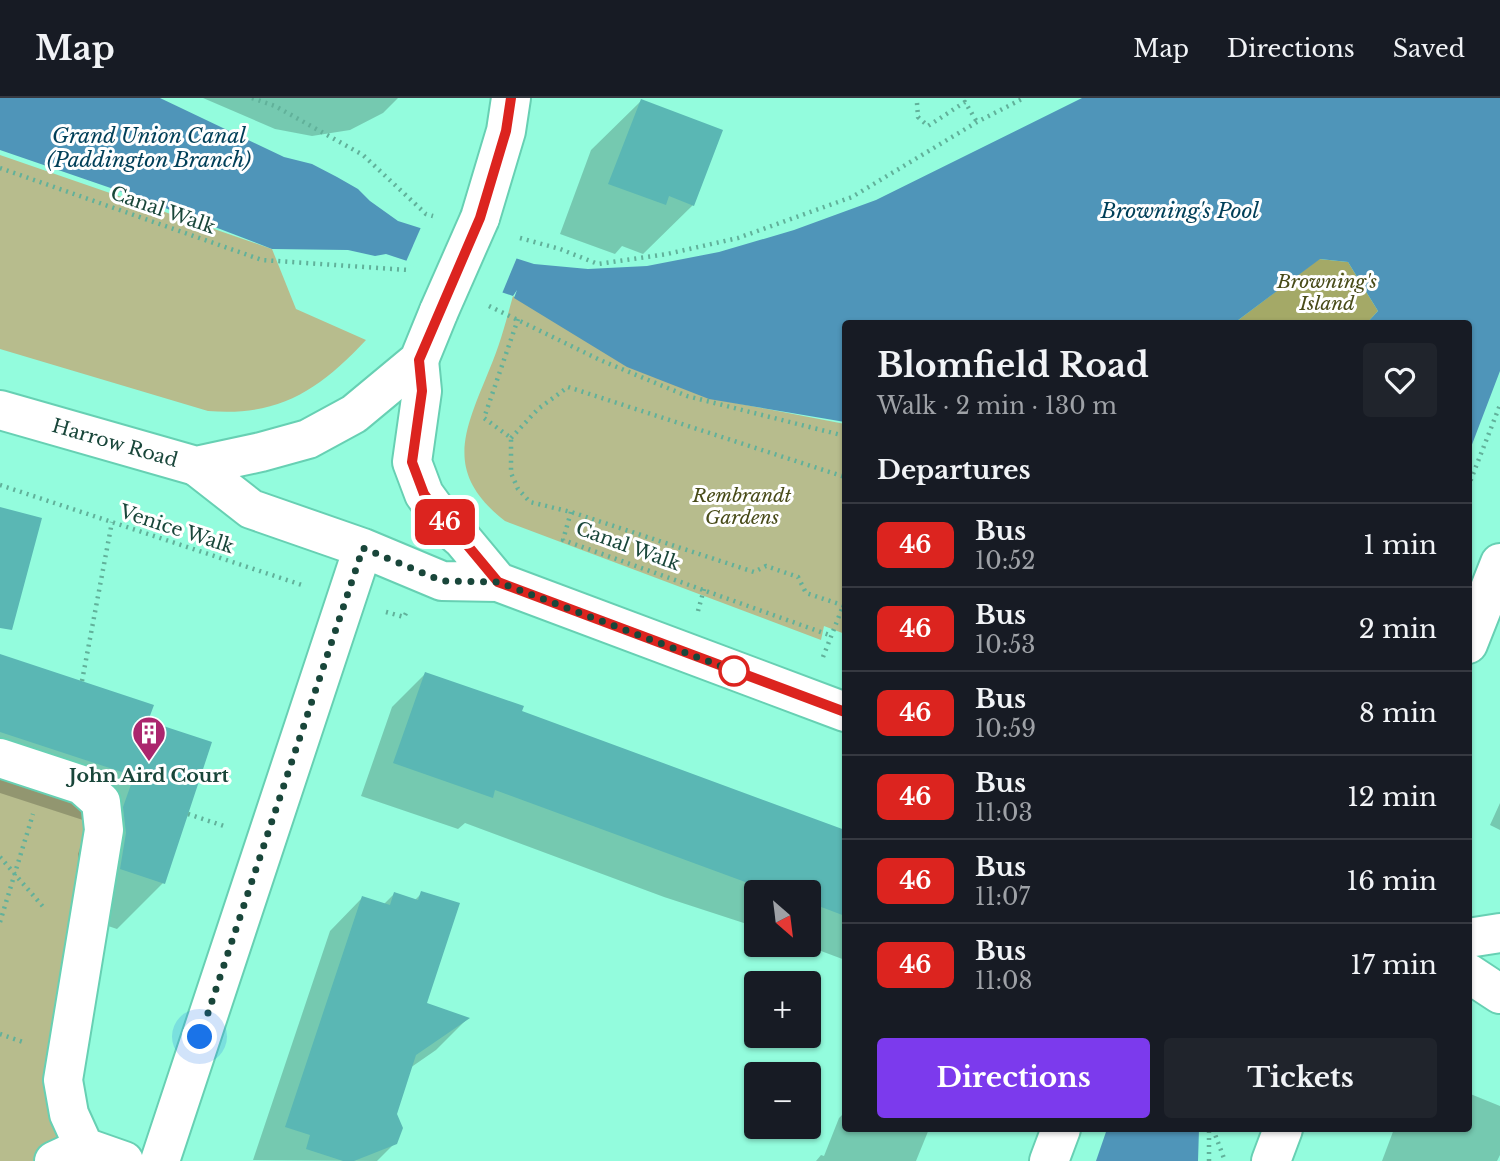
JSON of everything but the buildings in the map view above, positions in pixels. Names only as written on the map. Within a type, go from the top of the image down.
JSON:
[{"type":"street","name":"Harrow Road","points":[[0,410],[196,466],[308,439],[354,414],[419,360],[439,311],[494,227],[509,114],[528,98]]},
{"type":"street","points":[[419,360],[422,391],[412,462],[424,494],[448,527],[463,540],[498,582]]},
{"type":"street","points":[[196,466],[251,509],[363,548],[442,581],[498,582],[842,711]]},
{"type":"street","points":[[160,1161],[363,548]]},
{"type":"street","points":[[1472,634],[1500,563]]},
{"type":"street","points":[[0,758],[82,785],[101,802],[104,831],[63,1080],[69,1114],[69,1154],[124,1161]]},
{"type":"street","points":[[1472,937],[1500,933]]},
{"type":"street","points":[[1472,976],[1500,994]]},
{"type":"street","points":[[1049,1161],[1060,1132]]},
{"type":"street","points":[[1271,1161],[1282,1132]]},
{"type":"path","points":[[252,98],[275,106],[363,155],[426,215],[439,218]]},
{"type":"path","points":[[494,227],[561,248],[598,264],[667,254],[738,238],[852,197],[977,122],[1024,98]]},
{"type":"path","points":[[917,103],[918,117],[928,126],[965,103],[977,122]]},
{"type":"path","name":"Canal Walk","points":[[0,168],[262,260],[404,268]]},
{"type":"path","points":[[842,435],[687,396],[600,360],[518,320],[484,418],[511,439],[538,409],[568,387],[842,476]]},
{"type":"path","points":[[1472,477],[1500,405]]},
{"type":"path","name":"Canal Walk","points":[[511,439],[511,473],[518,489],[530,502],[571,512],[563,540],[832,633],[842,610]]},
{"type":"path","name":"Venice Walk","points":[[0,485],[346,600]]},
{"type":"path","points":[[571,512],[754,572],[766,566],[798,577],[806,593],[842,605]]},
{"type":"path","points":[[82,681],[112,522]]},
{"type":"path","points":[[0,922],[45,772]]},
{"type":"path","points":[[1209,1161],[1211,1132]]},
{"type":"path","points":[[1212,1132],[1225,1161]]},
{"type":"green space","points":[[0,155],[272,249],[296,309],[366,340],[331,373],[296,396],[277,404],[233,412],[208,411],[0,349]]},
{"type":"green space","name":"Browning's Island","points":[[1319,259],[1348,262],[1378,311],[1370,320],[1238,320]]},
{"type":"green space","name":"Rembrandt Gardens","points":[[513,296],[627,366],[710,398],[842,423],[842,633],[824,626],[821,640],[505,521],[485,503],[473,485],[466,467],[464,449],[473,411],[497,351]]},
{"type":"green space","points":[[0,775],[81,803],[87,822],[63,1138],[33,1161],[0,1161]]},
{"type":"water","name":"Browning's Pool","points":[[0,98],[160,98],[284,157],[312,164],[358,189],[398,221],[534,264],[588,269],[647,266],[719,252],[794,230],[876,200],[1082,98],[1500,98],[1500,371],[1472,444],[1472,320],[1370,320],[1378,311],[1348,262],[1320,259],[1238,320],[842,320],[842,421],[709,399],[627,367],[514,298],[517,290],[513,296],[386,254],[375,256],[348,250],[272,249],[131,195],[0,150]]},
{"type":"water","points":[[1106,1132],[1199,1132],[1198,1161],[1096,1161]]},
{"type":"pier","points":[[422,225],[518,255],[501,296],[405,264]]},
{"type":"bus line","name":"46","points":[[511,98],[506,131],[480,218],[419,360],[422,391],[412,462],[424,494],[448,527],[463,540],[498,582],[842,711]]},
{"type":"place","name":"John Aird Court","points":[[149,763]]},
{"type":"route","points":[[200,1037],[363,548],[442,581],[498,582],[734,671]]},
{"type":"water label","name":"Grand Union Canal (Paddington Branch)","points":[[149,148]]}]
